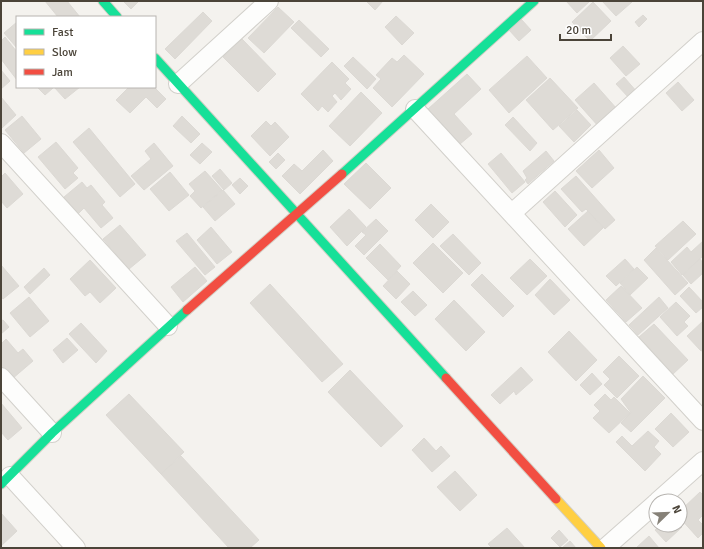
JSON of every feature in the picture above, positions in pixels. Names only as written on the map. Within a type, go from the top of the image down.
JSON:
[{"type":"street","points":[[103,1],[116,16]]},
{"type":"street","points":[[178,84],[269,1]]},
{"type":"street","points":[[76,548],[5,480],[52,433],[168,326],[415,109],[534,1]]},
{"type":"street","points":[[512,213],[703,41]]},
{"type":"street","points":[[156,59],[600,548]]},
{"type":"street","points":[[415,109],[703,421]]},
{"type":"street","points":[[1,143],[168,326]]},
{"type":"street","points":[[1,376],[52,433]]},
{"type":"street","points":[[667,493],[703,461]]},
{"type":"street","points":[[605,548],[648,510]]},
{"type":"building","points":[[45,1],[67,1],[79,16],[57,16]]},
{"type":"building","points":[[123,1],[139,1],[131,9]]},
{"type":"building","points":[[366,1],[383,1],[375,10]]},
{"type":"building","points":[[566,1],[590,1],[577,13]]},
{"type":"building","points":[[602,1],[631,1],[632,2],[616,16]]},
{"type":"building","points":[[593,2],[611,21],[590,41],[572,22]]},
{"type":"building","points":[[278,7],[294,22],[264,53],[248,38]]},
{"type":"building","points":[[203,12],[212,21],[175,59],[165,49]]},
{"type":"building","points":[[643,15],[647,19],[639,27],[635,22]]},
{"type":"building","points":[[396,16],[414,33],[402,45],[385,27]]},
{"type":"building","points":[[521,19],[531,30],[519,41],[509,30]]},
{"type":"building","points":[[299,20],[329,49],[321,57],[291,28]]},
{"type":"building","points":[[16,23],[16,47],[4,33]]},
{"type":"building","points":[[5,37],[16,51],[16,79],[1,59],[1,41]]},
{"type":"building","points":[[242,39],[276,74],[258,92],[223,57]]},
{"type":"building","points":[[623,46],[640,64],[626,76],[610,58]]},
{"type":"building","points":[[404,55],[424,74],[392,107],[373,88],[381,79],[376,75],[392,58],[397,62]]},
{"type":"building","points":[[527,56],[547,78],[509,113],[489,90]]},
{"type":"building","points":[[353,57],[376,79],[367,89],[344,66]]},
{"type":"building","points":[[332,62],[349,79],[345,83],[351,89],[341,100],[335,93],[332,96],[337,102],[328,112],[322,106],[318,111],[301,94]]},
{"type":"building","points":[[1,70],[10,81],[1,89]]},
{"type":"building","points":[[467,74],[481,89],[454,114],[472,134],[460,144],[428,109]]},
{"type":"building","points":[[624,77],[637,92],[630,99],[616,84]]},
{"type":"building","points":[[550,78],[578,108],[553,130],[526,100]]},
{"type":"building","points":[[678,82],[694,100],[682,111],[666,93]]},
{"type":"building","points":[[594,83],[617,109],[599,127],[575,100]]},
{"type":"building","points":[[38,88],[53,88],[45,95]]},
{"type":"building","points":[[55,88],[79,88],[65,99]]},
{"type":"building","points":[[128,88],[155,88],[166,99],[157,108],[146,97],[130,113],[116,100]]},
{"type":"building","points":[[361,92],[382,113],[350,146],[329,126]]},
{"type":"building","points":[[1,97],[16,115],[2,128],[1,126]]},
{"type":"building","points":[[577,110],[591,125],[574,142],[559,126]]},
{"type":"building","points":[[22,116],[41,139],[24,153],[5,130]]},
{"type":"building","points":[[182,116],[200,134],[191,143],[173,126]]},
{"type":"building","points":[[513,117],[537,143],[530,151],[505,125]]},
{"type":"building","points":[[266,121],[271,126],[275,122],[289,137],[270,156],[251,136]]},
{"type":"building","points":[[89,128],[135,184],[120,197],[73,142]]},
{"type":"building","points":[[56,142],[78,168],[73,173],[78,178],[65,189],[38,157]]},
{"type":"building","points":[[154,143],[173,166],[144,190],[131,176],[151,159],[145,151]]},
{"type":"building","points":[[202,143],[212,152],[200,164],[190,155]]},
{"type":"building","points":[[323,150],[333,161],[300,194],[282,176],[294,164],[302,171]]},
{"type":"building","points":[[599,150],[614,168],[592,188],[576,171]]},
{"type":"building","points":[[546,151],[554,161],[528,184],[525,180],[527,178],[523,171]]},
{"type":"building","points":[[278,153],[285,160],[276,169],[269,162]]},
{"type":"building","points":[[501,153],[525,182],[512,193],[488,164]]},
{"type":"building","points":[[366,163],[391,188],[370,209],[344,184]]},
{"type":"building","points":[[220,169],[232,183],[224,190],[212,176]]},
{"type":"building","points":[[205,171],[222,190],[201,208],[190,196],[195,191],[189,184]]},
{"type":"building","points":[[170,172],[189,195],[169,211],[150,189]]},
{"type":"building","points":[[5,173],[23,194],[7,208],[1,201],[1,177]]},
{"type":"building","points":[[576,176],[615,220],[605,229],[586,209],[582,212],[561,189]]},
{"type":"building","points":[[240,178],[248,186],[240,194],[232,185]]},
{"type":"building","points":[[82,182],[87,188],[91,185],[105,202],[102,205],[113,218],[101,228],[84,208],[78,214],[64,197]]},
{"type":"building","points":[[223,190],[235,204],[215,221],[203,207]]},
{"type":"building","points":[[555,191],[577,215],[565,227],[543,202]]},
{"type":"building","points":[[431,204],[449,222],[433,238],[415,220]]},
{"type":"building","points":[[349,209],[366,227],[347,246],[330,227]]},
{"type":"building","points":[[588,211],[603,228],[584,246],[568,229]]},
{"type":"building","points":[[376,219],[388,231],[364,255],[355,246],[366,235],[362,232]]},
{"type":"building","points":[[683,221],[696,234],[668,260],[655,246]]},
{"type":"building","points":[[120,225],[146,255],[129,269],[103,239]]},
{"type":"building","points":[[211,227],[232,252],[217,264],[197,240]]},
{"type":"building","points":[[187,233],[215,267],[205,275],[176,241]]},
{"type":"building","points":[[453,234],[481,263],[469,275],[440,246]]},
{"type":"building","points":[[703,241],[703,256],[682,275],[671,262],[687,247],[691,252]]},
{"type":"building","points":[[433,243],[463,273],[443,293],[413,263]]},
{"type":"building","points":[[380,244],[401,266],[388,280],[366,258]]},
{"type":"building","points":[[656,248],[688,283],[675,295],[644,260]]},
{"type":"building","points":[[530,259],[547,276],[527,295],[510,278]]},
{"type":"building","points":[[625,259],[634,269],[616,286],[606,276]]},
{"type":"building","points":[[700,259],[703,263],[703,273],[691,284],[683,275]]},
{"type":"building","points":[[90,260],[116,288],[100,303],[90,292],[85,296],[70,279]]},
{"type":"building","points":[[1,265],[19,286],[3,299],[1,296]]},
{"type":"building","points":[[195,267],[207,281],[183,302],[171,287]]},
{"type":"building","points":[[637,267],[648,278],[630,295],[620,283]]},
{"type":"building","points":[[44,268],[50,275],[30,294],[24,287]]},
{"type":"building","points":[[397,271],[410,284],[396,299],[383,286]]},
{"type":"building","points":[[482,274],[514,306],[503,317],[471,285]]},
{"type":"building","points":[[550,279],[570,300],[554,315],[535,295]]},
{"type":"building","points":[[270,284],[343,364],[322,382],[250,303]]},
{"type":"building","points":[[621,286],[642,308],[626,322],[606,300]]},
{"type":"building","points":[[689,287],[703,302],[703,307],[696,313],[680,296]]},
{"type":"building","points":[[413,291],[427,305],[415,316],[401,302]]},
{"type":"building","points":[[29,297],[49,321],[30,337],[10,313]]},
{"type":"building","points":[[659,297],[668,308],[638,335],[629,325]]},
{"type":"building","points":[[454,300],[485,332],[466,351],[435,319]]},
{"type":"building","points":[[676,302],[690,316],[684,322],[688,326],[677,336],[660,317]]},
{"type":"building","points":[[3,320],[9,327],[1,334],[1,321]]},
{"type":"building","points":[[703,321],[703,350],[701,351],[687,336]]},
{"type":"building","points":[[81,323],[107,351],[96,363],[69,334]]},
{"type":"building","points":[[654,324],[688,360],[673,374],[639,337]]},
{"type":"building","points":[[569,331],[597,360],[576,381],[548,352]]},
{"type":"building","points":[[67,338],[78,350],[63,363],[53,350]]},
{"type":"building","points":[[6,339],[18,353],[23,349],[33,361],[12,379],[1,366],[1,344]]},
{"type":"building","points":[[619,356],[639,376],[617,398],[604,385],[610,379],[603,372]]},
{"type":"building","points":[[521,367],[533,380],[516,395],[514,391],[500,404],[491,395]]},
{"type":"building","points":[[350,370],[403,426],[381,447],[328,392]]},
{"type":"building","points":[[592,373],[602,384],[590,395],[580,385]]},
{"type":"building","points":[[643,376],[665,398],[631,432],[621,423],[631,413],[621,399]]},
{"type":"building","points":[[129,394],[184,452],[161,474],[106,415]]},
{"type":"building","points":[[605,394],[611,400],[614,397],[630,413],[609,433],[593,418],[600,411],[594,405]]},
{"type":"building","points":[[1,403],[22,428],[8,440],[1,432]]},
{"type":"building","points":[[671,413],[689,432],[673,447],[655,429]]},
{"type":"building","points":[[648,431],[659,441],[654,447],[661,454],[645,471],[616,442],[622,436],[632,446]]},
{"type":"building","points":[[424,438],[436,451],[441,446],[450,456],[432,472],[412,450]]},
{"type":"building","points":[[181,456],[259,540],[250,548],[229,548],[161,474]]},
{"type":"building","points":[[455,471],[477,495],[460,511],[437,487]]},
{"type":"building","points":[[700,492],[703,495],[703,515],[698,520],[703,525],[703,533],[698,538],[688,527],[688,503]]},
{"type":"building","points":[[1,513],[17,531],[1,546]]},
{"type":"building","points":[[507,528],[525,548],[492,548],[488,544]]},
{"type":"building","points":[[559,530],[568,540],[560,547],[551,538]]},
{"type":"building","points":[[658,533],[676,533],[666,542]]},
{"type":"building","points":[[649,536],[659,548],[636,548]]},
{"type":"building","points":[[570,541],[576,548],[562,548]]},
{"type":"traffic: fast","points":[[103,1],[116,16]]},
{"type":"traffic: fast","points":[[342,174],[534,1]]},
{"type":"traffic: fast","points":[[156,59],[446,378]]},
{"type":"traffic: fast","points":[[1,484],[52,433],[187,310]]},
{"type":"traffic: slow","points":[[556,499],[601,548]]},
{"type":"traffic: jam","points":[[187,310],[342,174]]},
{"type":"traffic: jam","points":[[446,378],[556,499]]}]
